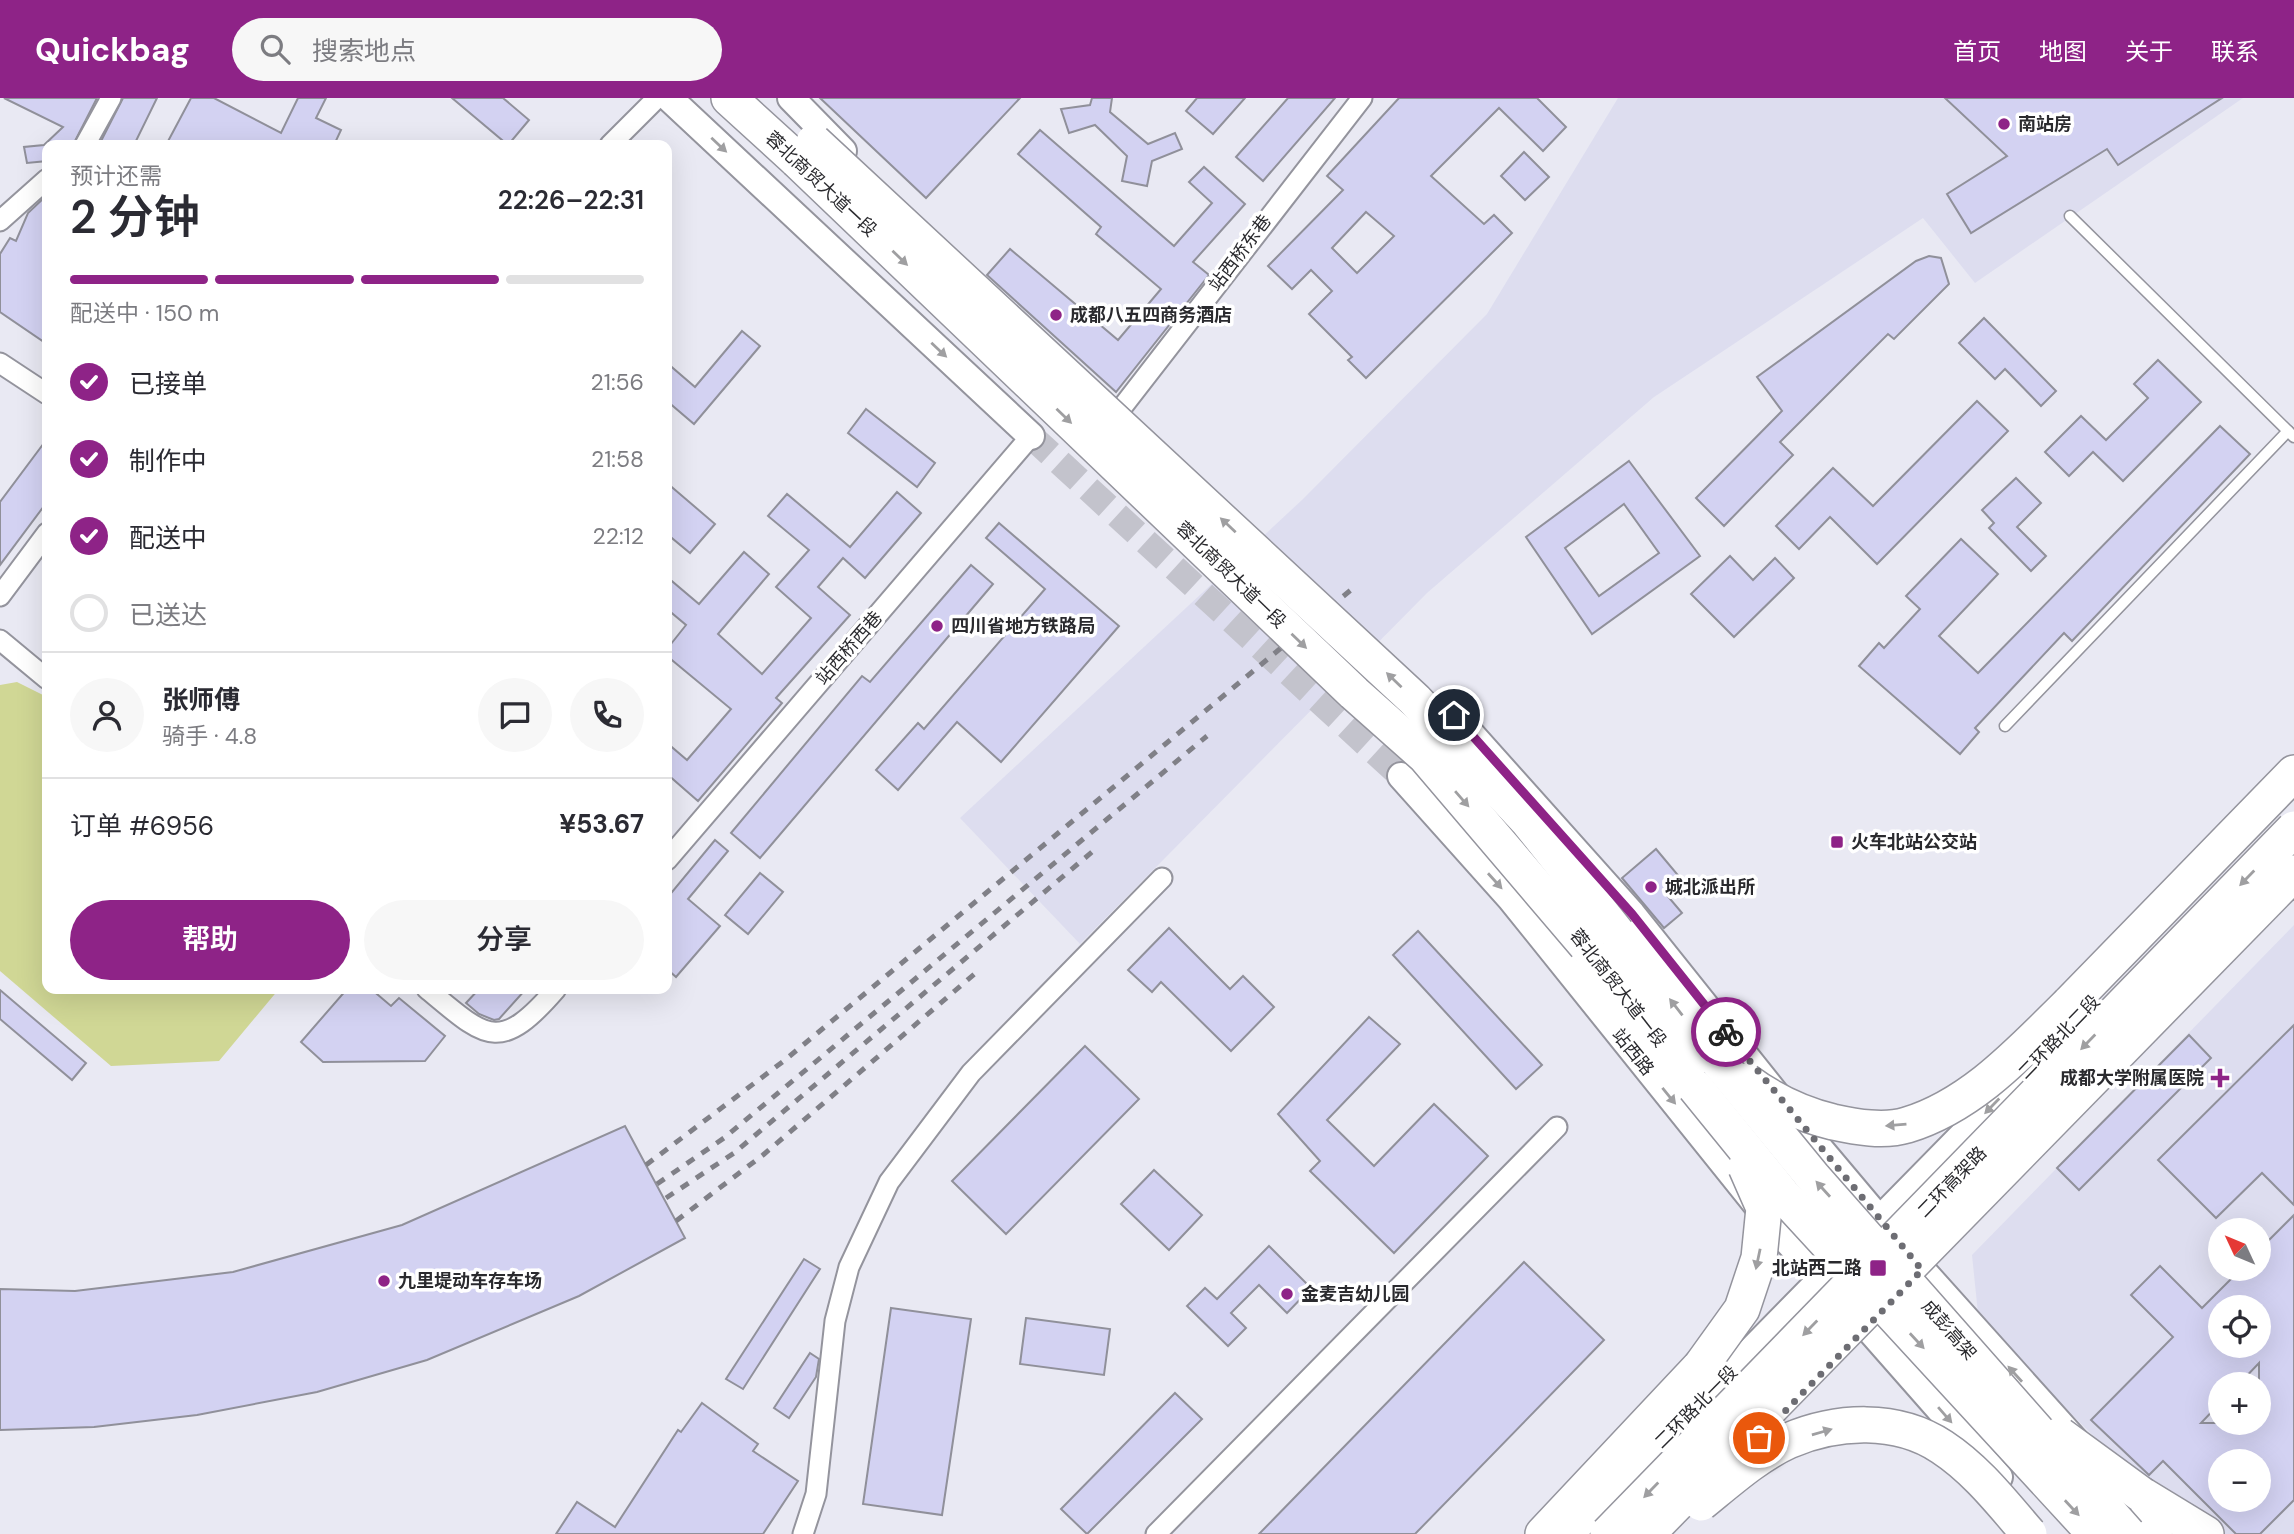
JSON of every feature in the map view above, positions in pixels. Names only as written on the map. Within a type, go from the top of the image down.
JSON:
[{"type":"highway","name":"蓉北商贸大道一段","points":[[729,98],[1354,693],[1425,756],[1586,945],[1695,1087]]},
{"type":"highway","name":"蓉北商贸大道一段","points":[[763,98],[1415,700],[1528,821],[1718,1061]]},
{"type":"highway","points":[[1718,1061],[1764,1095],[1803,1114],[1859,1128],[1906,1125],[1961,1100],[2014,1058],[2294,773]]},
{"type":"highway","name":"二环高架路","points":[[1608,1534],[2294,829]]},
{"type":"highway","name":"二环高架路","points":[[1647,1534],[2294,873]]},
{"type":"highway","name":"成彭高架","points":[[1718,1061],[1813,1177],[2128,1534]]},
{"type":"highway","points":[[1543,1534],[1701,1366],[1742,1309],[1759,1258],[1764,1208],[1746,1167],[1695,1087]]},
{"type":"highway","name":"成彭高架","points":[[1695,1087],[1782,1194],[2095,1534]]},
{"type":"highway","points":[[2005,1395],[2142,1495],[2206,1534]]},
{"type":"highway","points":[[1664,1534],[1730,1480],[1788,1442],[1842,1426],[1897,1426],[1941,1447],[1982,1480],[2029,1534]]},
{"type":"main road","points":[[669,98],[1031,436]]},
{"type":"main road","name":"蓉北商贸大道一段","points":[[791,98],[918,228],[1120,410]]},
{"type":"main road","points":[[1454,715],[1632,914],[1810,1138],[1922,1270],[2159,1534]]},
{"type":"main road","name":"站西路","points":[[1401,776],[1511,899],[1777,1230],[1867,1327]]},
{"type":"main road","name":"二环路北二段","points":[[1822,1281],[2294,793]]},
{"type":"main road","points":[[1664,1534],[2294,891]]},
{"type":"main road","name":"二环路北一段","points":[[1571,1534],[1822,1281]]},
{"type":"main road","points":[[1867,1327],[2048,1534]]},
{"type":"street","points":[[88,140],[111,98]]},
{"type":"street","points":[[615,140],[657,98]]},
{"type":"street","name":"站西桥东巷","points":[[1120,410],[1362,98]]},
{"type":"street","points":[[0,221],[42,183]]},
{"type":"street","points":[[0,363],[42,391]]},
{"type":"street","name":"站西桥西巷","points":[[672,854],[1031,436]]},
{"type":"street","points":[[0,596],[42,540]]},
{"type":"street","points":[[0,640],[42,675]]},
{"type":"street","points":[[803,1534],[816,1494],[835,1321],[849,1267],[888,1182],[971,1073],[1161,878]]},
{"type":"street","points":[[433,994],[477,1030],[506,1032],[531,1018],[552,994]]},
{"type":"street","points":[[1156,1534],[1557,1127]]},
{"type":"lane","points":[[2005,726],[2291,434],[2070,216]]},
{"type":"shaded area","points":[[1618,98],[2243,98],[1975,283],[1923,218],[1654,397],[1427,593],[1080,944],[960,818],[1302,500],[1487,314]]},
{"type":"shaded area","name":"成都大学附属医院","points":[[2294,925],[2294,1534],[2193,1534],[1979,1323],[1972,1255]]},
{"type":"green space","points":[[17,682],[42,694],[42,994],[275,994],[219,1061],[111,1066],[0,971],[0,685]]},
{"type":"building","points":[[4,98],[97,98],[76,140],[49,140],[63,127]]},
{"type":"building","points":[[123,98],[157,98],[136,140],[102,140]]},
{"type":"building","points":[[191,98],[214,98],[281,133],[298,98],[326,98],[316,118],[341,130],[336,140],[169,140]]},
{"type":"building","points":[[452,98],[503,98],[529,120],[512,140],[502,140]]},
{"type":"building","points":[[820,98],[1020,98],[926,198]]},
{"type":"building","points":[[1092,98],[1112,98],[1110,112],[1148,144],[1175,133],[1182,149],[1152,161],[1147,186],[1122,181],[1127,156],[1095,125],[1069,133],[1061,109],[1090,105]]},
{"type":"building","points":[[1197,98],[1245,98],[1213,134],[1186,111]]},
{"type":"building","points":[[1288,98],[1335,98],[1263,181],[1236,157]]},
{"type":"building","points":[[1399,98],[1537,98],[1566,127],[1543,151],[1499,108],[1431,176],[1484,224],[1494,215],[1512,233],[1366,378],[1348,360],[1352,357],[1309,314],[1332,291],[1311,270],[1292,289],[1268,266],[1343,190],[1327,176]],"holes":[[[1366,212],[1394,236],[1357,273],[1332,248]]]},
{"type":"building","points":[[1945,98],[2222,98],[2118,165],[2107,149],[1971,233],[1947,194],[2007,156]]},
{"type":"building","name":"成都八五四商务酒店","points":[[1040,130],[1174,246],[1212,203],[1189,182],[1204,167],[1245,204],[1193,262],[1209,275],[1116,392],[987,275],[1010,249],[1118,340],[1161,289],[1096,234],[1101,227],[1018,154]]},
{"type":"building","points":[[42,145],[42,162],[27,163],[24,147]]},
{"type":"building","points":[[1524,152],[1549,177],[1525,200],[1501,176]]},
{"type":"building","points":[[42,200],[42,341],[0,312],[0,254],[10,238],[16,241],[28,213]]},
{"type":"building","points":[[1929,256],[1941,258],[1949,284],[1894,339],[1888,334],[1780,442],[1793,455],[1724,526],[1696,498],[1782,411],[1757,377],[1916,261]]},
{"type":"building","points":[[1984,318],[2056,391],[2041,406],[2005,369],[1995,379],[1959,343]]},
{"type":"building","points":[[742,331],[760,346],[694,424],[672,405],[672,367],[695,387]]},
{"type":"building","points":[[2158,360],[2201,402],[2123,481],[2093,452],[2069,476],[2045,452],[2081,416],[2106,440],[2148,398],[2134,384]]},
{"type":"building","points":[[1977,401],[2008,431],[1877,564],[1830,517],[1799,549],[1776,526],[1833,468],[1873,506]]},
{"type":"building","points":[[866,409],[935,463],[917,487],[848,433]]},
{"type":"building","points":[[2220,426],[2250,454],[2072,641],[2064,633],[1975,728],[1979,732],[1960,754],[1859,666],[1879,643],[1884,648],[1920,609],[1906,596],[1961,539],[1998,574],[1939,636],[1978,673]]},
{"type":"building","points":[[42,446],[42,509],[0,565],[0,502]]},
{"type":"building","points":[[1629,461],[1700,556],[1592,634],[1526,537]],"holes":[[[1624,504],[1659,553],[1599,596],[1565,548]]]},
{"type":"building","points":[[2016,478],[2041,503],[2017,527],[2046,556],[2031,571],[1989,528],[1994,523],[1982,510]]},
{"type":"building","points":[[672,487],[715,524],[690,553],[672,538]]},
{"type":"building","points":[[897,492],[921,513],[865,578],[843,558],[818,587],[850,615],[776,698],[782,703],[698,801],[672,778],[672,747],[687,760],[731,709],[672,660],[672,643],[686,625],[672,613],[672,581],[699,604],[744,552],[769,574],[718,634],[762,674],[811,618],[776,587],[809,550],[768,516],[787,494],[850,547]]},
{"type":"building","points":[[999,523],[1119,626],[1001,762],[957,722],[898,790],[876,770],[918,723],[924,729],[1045,589],[986,538]]},
{"type":"building","points":[[1730,556],[1753,580],[1775,558],[1794,578],[1734,637],[1691,594]]},
{"type":"building","points":[[971,565],[993,584],[760,858],[731,833],[862,676],[870,682]]},
{"type":"building","points":[[715,840],[728,851],[688,899],[720,926],[676,977],[672,973],[672,892]]},
{"type":"building","name":"城北派出所","points":[[1656,849],[1682,880],[1665,893],[1682,913],[1664,928],[1622,878]]},
{"type":"building","points":[[760,873],[783,892],[748,934],[725,915]]},
{"type":"building","points":[[1169,928],[1230,989],[1243,976],[1274,1007],[1231,1051],[1161,982],[1152,992],[1128,970]]},
{"type":"building","points":[[1418,931],[1542,1065],[1516,1089],[1393,955]]},
{"type":"building","points":[[0,990],[86,1063],[72,1080],[0,1019]]},
{"type":"building","points":[[343,994],[377,994],[391,1006],[399,998],[445,1036],[425,1061],[323,1062],[301,1042]]},
{"type":"building","points":[[474,994],[522,994],[499,1019],[494,1020],[479,1014],[466,1003]]},
{"type":"building","points":[[1369,1017],[1400,1044],[1327,1120],[1374,1166],[1434,1104],[1488,1156],[1394,1253],[1310,1171],[1320,1161],[1278,1114]]},
{"type":"building","points":[[2294,1025],[2294,1205],[2262,1173],[2216,1218],[2158,1160]]},
{"type":"building","points":[[2189,1035],[2211,1058],[2079,1190],[2057,1168]]},
{"type":"building","points":[[1085,1046],[1139,1099],[1006,1234],[952,1181]]},
{"type":"building","name":"九里堤动车存车场","points":[[625,1126],[685,1238],[579,1296],[427,1360],[317,1392],[197,1415],[94,1427],[0,1430],[0,1289],[75,1291],[233,1272],[402,1225]]},
{"type":"building","points":[[1154,1170],[1202,1215],[1169,1250],[1121,1204]]},
{"type":"building","points":[[2294,1215],[2294,1500],[2260,1534],[2236,1534],[2214,1512],[2271,1512],[2271,1449],[2208,1449],[2208,1506],[2163,1461],[2149,1475],[2091,1420],[2173,1337],[2131,1295],[2160,1266],[2202,1308],[2208,1302],[2208,1358],[2271,1358],[2271,1295],[2215,1295],[2229,1281],[2272,1281],[2272,1237]]},
{"type":"building","name":"金麦吉幼儿园","points":[[1269,1246],[1311,1288],[1287,1313],[1259,1285],[1231,1313],[1246,1328],[1228,1346],[1187,1306],[1205,1288],[1217,1299]]},
{"type":"building","points":[[804,1259],[820,1269],[743,1389],[726,1379]]},
{"type":"building","points":[[1524,1262],[1604,1340],[1415,1534],[1259,1534]]},
{"type":"building","points":[[891,1308],[971,1319],[942,1515],[863,1504]]},
{"type":"building","points":[[1026,1318],[1110,1329],[1104,1375],[1020,1364]]},
{"type":"building","points":[[810,1353],[819,1359],[816,1377],[789,1418],[774,1408]]},
{"type":"building","points":[[1175,1393],[1202,1419],[1087,1534],[1061,1509]]},
{"type":"building","points":[[702,1403],[758,1444],[753,1451],[798,1481],[763,1534],[556,1534],[577,1502],[615,1527],[678,1430],[681,1432]]},
{"type":"tunnel","points":[[1031,436],[1401,776]]},
{"type":"railway","points":[[646,1165],[785,1060],[1352,589]]},
{"type":"railway","points":[[657,1184],[724,1138],[1207,736]]},
{"type":"railway","points":[[666,1198],[734,1153],[1098,847]]},
{"type":"railway","points":[[676,1221],[763,1155],[978,971]]},
{"type":"way so far","points":[[1726,1032],[1810,1138],[1922,1270],[1759,1438]]},
{"type":"place","name":"南站房","points":[[2004,124]]},
{"type":"place","name":"成都八五四商务酒店","points":[[1056,315]]},
{"type":"place","name":"四川省地方铁路局","points":[[937,626]]},
{"type":"place","name":"火车北站公交站","points":[[1837,842]]},
{"type":"place","name":"城北派出所","points":[[1651,887]]},
{"type":"place","name":"成都大学附属医院","points":[[2220,1078]]},
{"type":"place","name":"北站西二路","points":[[1878,1268]]},
{"type":"place","name":"九里堤动车存车场","points":[[384,1281]]},
{"type":"place","name":"金麦吉幼儿园","points":[[1287,1294]]},
{"type":"route","points":[[1454,715],[1632,914],[1726,1032]]}]
